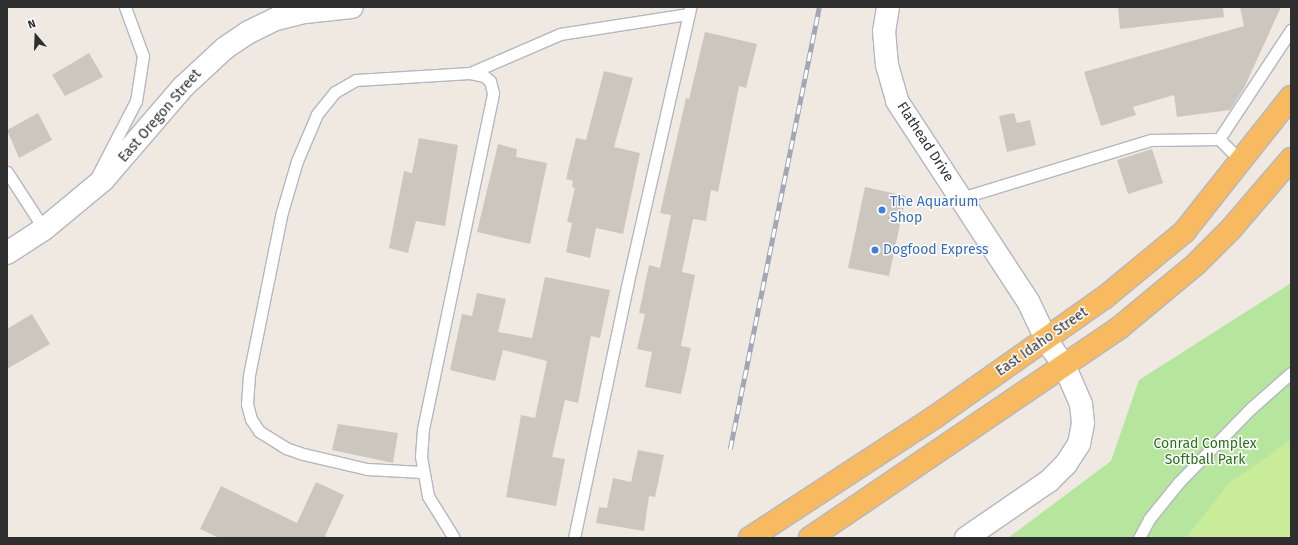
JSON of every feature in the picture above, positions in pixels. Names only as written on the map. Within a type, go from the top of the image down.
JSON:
[{"type":"highway","name":"East Idaho Street","points":[[750,538],[1047,340],[1104,298],[1184,232],[1242,162],[1291,97]]},
{"type":"highway","points":[[810,538],[1065,367],[1125,324],[1196,264],[1241,219],[1291,159]]},
{"type":"street","name":"East Oregon Street","points":[[7,253],[44,229],[91,191],[136,145],[183,87],[225,48],[249,32],[276,19],[305,12],[352,7]]},
{"type":"street","name":"Flathead Drive","points":[[888,7],[884,31],[887,64],[898,100],[1028,301],[1047,340],[1065,367],[1081,404],[1083,423],[1078,444],[1066,464],[1049,481],[966,538]]},
{"type":"lane","points":[[91,191],[102,161],[136,101],[143,56],[125,7]]},
{"type":"lane","points":[[470,73],[560,34],[689,10],[574,538]]},
{"type":"lane","points":[[1219,139],[1291,30]]},
{"type":"lane","points":[[422,472],[367,469],[286,448],[259,431],[251,419],[247,391],[282,212],[297,160],[321,108],[335,92],[356,80],[470,73],[484,76],[490,81],[493,92],[423,429],[422,472],[428,496],[454,538]]},
{"type":"lane","points":[[962,198],[1151,140],[1219,139],[1242,162]]},
{"type":"lane","points":[[7,172],[44,229]]},
{"type":"lane","points":[[1139,538],[1149,519],[1179,482],[1249,410],[1291,373]]},
{"type":"green space","name":"Conrad Complex Softball Park","points":[[1291,283],[1291,538],[1008,538],[1111,461],[1139,380]]},
{"type":"green space","points":[[1291,440],[1291,538],[1186,538],[1229,483]]},
{"type":"building","points":[[1118,7],[1223,7],[1224,17],[1120,29]]},
{"type":"building","points":[[1240,7],[1281,7],[1244,88],[1230,110],[1177,117],[1174,95],[1133,107],[1136,115],[1101,126],[1084,72],[1244,26]]},
{"type":"building","points":[[705,32],[757,44],[746,88],[739,86],[718,192],[711,190],[706,221],[693,219],[682,272],[695,275],[681,346],[691,348],[681,394],[645,387],[652,352],[637,349],[645,314],[639,313],[649,265],[660,268],[671,215],[660,213],[686,98],[689,99]]},
{"type":"building","points":[[89,53],[103,77],[65,96],[52,75]]},
{"type":"building","points":[[604,71],[633,78],[614,147],[640,153],[623,234],[596,228],[590,258],[566,252],[572,223],[567,222],[575,188],[572,187],[573,181],[566,179],[576,138],[586,140]]},
{"type":"building","points":[[38,113],[52,140],[19,158],[7,130]]},
{"type":"building","points":[[1014,113],[1017,123],[1030,120],[1036,145],[1007,152],[999,116]]},
{"type":"building","points":[[419,138],[458,145],[445,226],[416,221],[408,253],[389,248],[404,171],[412,173]]},
{"type":"building","points":[[498,144],[517,149],[516,157],[547,163],[530,244],[477,232]]},
{"type":"building","points":[[1152,149],[1163,183],[1128,194],[1117,160]]},
{"type":"building","points":[[865,187],[906,196],[889,276],[848,268]]},
{"type":"building","points":[[545,277],[610,290],[600,338],[591,336],[578,403],[565,400],[552,457],[565,459],[556,506],[506,497],[521,415],[535,418],[547,361],[503,350],[495,381],[450,370],[462,314],[472,316],[477,293],[506,299],[498,332],[532,338]]},
{"type":"building","points":[[32,314],[50,344],[7,369],[7,329]]},
{"type":"building","points":[[338,424],[398,433],[393,463],[332,450]]},
{"type":"building","points":[[638,450],[664,455],[655,497],[649,496],[644,531],[596,523],[599,507],[607,508],[613,478],[631,482]]},
{"type":"building","points":[[316,482],[344,495],[325,536],[329,538],[219,538],[200,529],[221,486],[297,523]]},
{"type":"railway","points":[[730,449],[819,7]]},
{"type":"place","name":"The Aquarium Shop","points":[[882,210]]},
{"type":"place","name":"Dogfood Express","points":[[875,250]]}]
